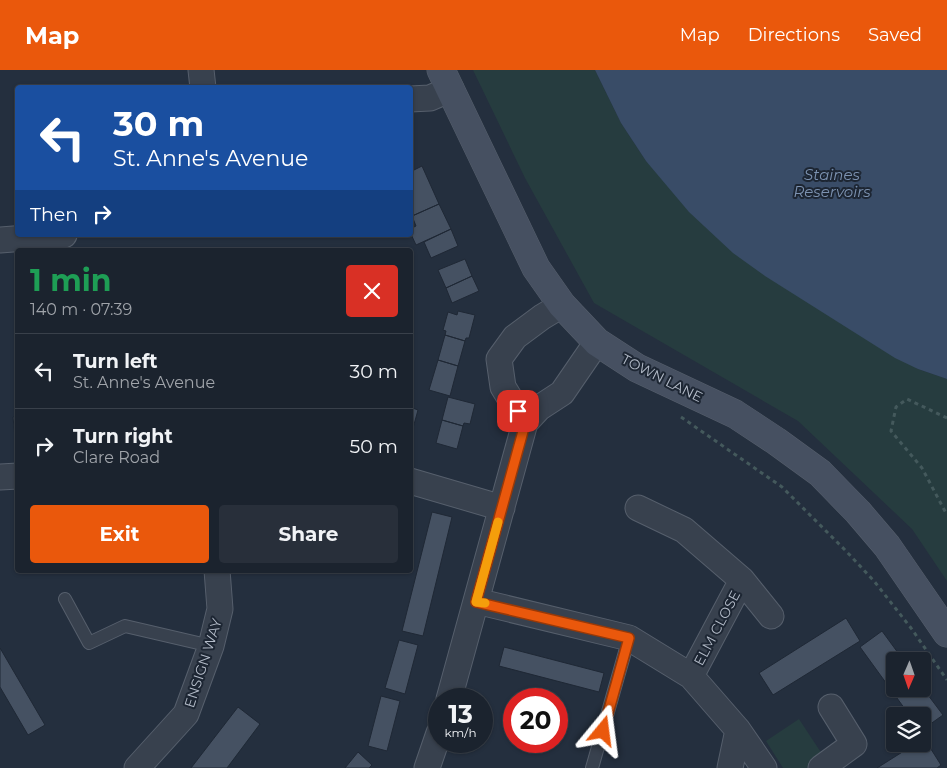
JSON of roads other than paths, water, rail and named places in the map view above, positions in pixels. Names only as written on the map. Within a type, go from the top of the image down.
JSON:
[{"type":"main road","name":"TOWN LANE","points":[[446,80],[536,268],[562,305],[598,342],[638,368],[735,414],[820,473],[858,512],[887,546],[947,633]]},
{"type":"street","points":[[201,70],[204,85]]},
{"type":"street","points":[[413,99],[430,98],[446,80]]},
{"type":"street","points":[[0,240],[38,237]]},
{"type":"street","points":[[525,424],[504,387],[499,359],[515,337],[562,305]]},
{"type":"street","points":[[452,688],[525,424],[539,408],[562,393],[598,342]]},
{"type":"street","points":[[0,478],[15,476]]},
{"type":"street","points":[[413,483],[502,508]]},
{"type":"street","name":"ELM CLOSE","points":[[638,508],[684,530],[742,580],[771,616]]},
{"type":"street","name":"ENSIGN WAY","points":[[137,768],[186,714],[211,646],[220,609],[217,573]]},
{"type":"street","name":"ELM CLOSE","points":[[692,676],[742,580]]},
{"type":"street","points":[[476,602],[629,638],[692,676],[738,730],[764,768]]},
{"type":"street","points":[[821,768],[854,744],[831,707]]},
{"type":"street","points":[[730,768],[738,730]]},
{"type":"street","points":[[427,768],[432,753]]},
{"type":"lane","points":[[65,599],[89,642],[126,626],[211,646]]},
{"type":"lane","points":[[592,768],[629,638]]},
{"type":"water","name":"Staines Reservoirs","points":[[595,70],[947,70],[947,379],[918,369],[895,358],[765,276],[733,253],[689,212],[646,161],[621,123]]}]
